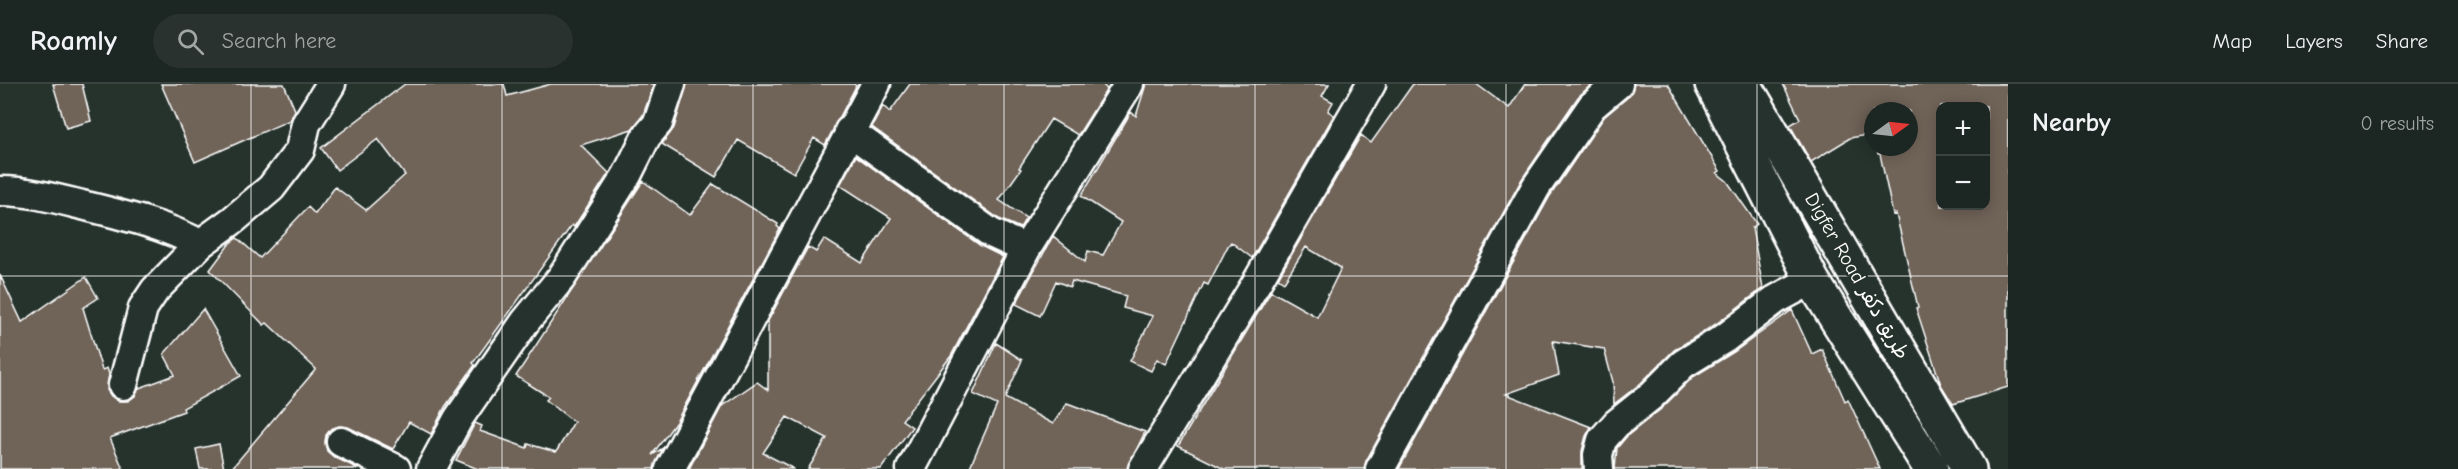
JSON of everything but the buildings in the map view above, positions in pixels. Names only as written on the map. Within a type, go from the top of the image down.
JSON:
[{"type":"street","points":[[123,385],[143,308],[155,290],[200,244],[271,188],[300,150],[306,124],[331,84]]},
{"type":"street","points":[[431,469],[458,418],[525,322],[562,277],[627,175],[646,137],[658,123],[671,84]]},
{"type":"street","points":[[670,469],[876,84]]},
{"type":"street","points":[[911,469],[1026,249],[1129,84]]},
{"type":"street","points":[[1143,469],[1257,282],[1371,84]]},
{"type":"street","points":[[1380,469],[1536,187],[1592,106],[1618,84]]},
{"type":"street","name":"Digfer Road طريق دكفر","points":[[1712,84],[1812,280],[1931,469]]},
{"type":"street","name":"Digfer Road طريق دكفر","points":[[1744,84],[1970,469]]},
{"type":"street","points":[[849,131],[983,228],[1026,249]]},
{"type":"street","points":[[0,191],[24,191],[118,214],[173,230],[200,244]]},
{"type":"street","points":[[1599,469],[1598,455],[1602,440],[1616,424],[1651,396],[1683,364],[1725,339],[1775,300],[1812,280]]},
{"type":"street","points":[[341,442],[396,469]]}]
